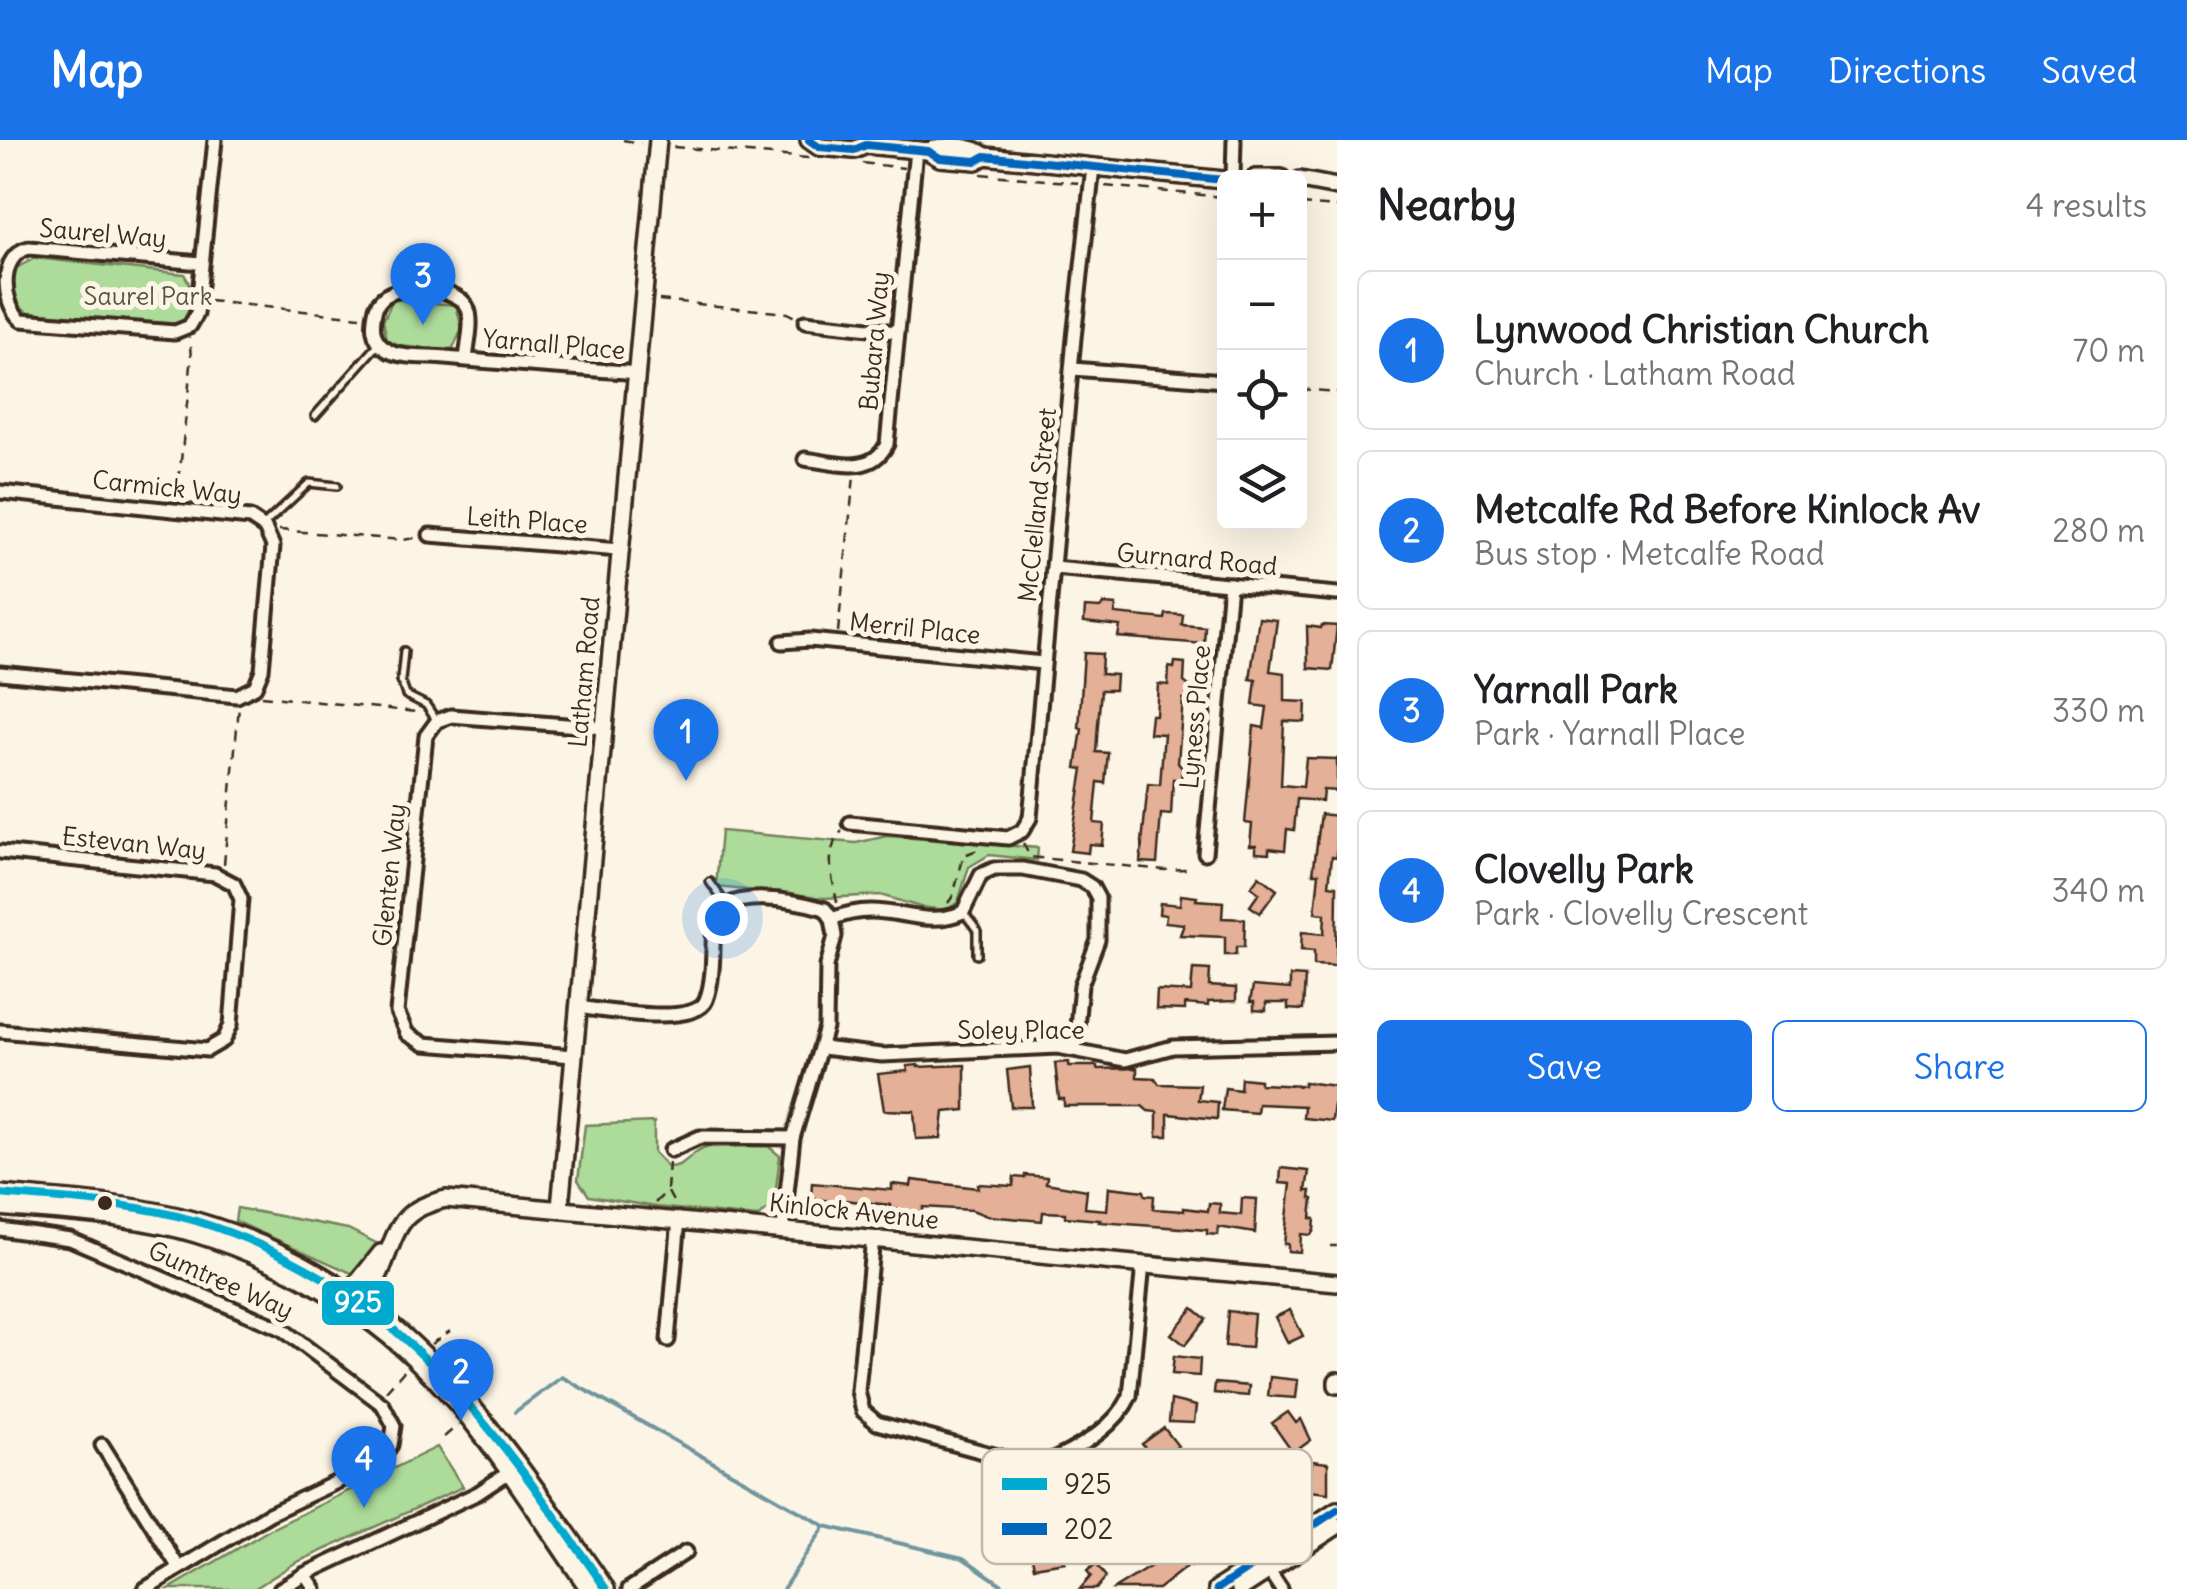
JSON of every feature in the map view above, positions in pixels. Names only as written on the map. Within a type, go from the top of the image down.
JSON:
[{"type":"street","name":"Saurel Way","points":[[201,264],[16,250],[6,260],[2,295],[10,310],[22,320],[175,332],[185,328],[197,314],[215,140]]},
{"type":"street","points":[[809,140],[819,147],[854,150],[862,142],[922,150],[940,146],[976,149],[986,156],[1217,179]]},
{"type":"street","points":[[1233,170],[1234,140]]},
{"type":"street","name":"Latham Road","points":[[560,1208],[658,144]]},
{"type":"street","name":"Bubara Way","points":[[856,466],[875,461],[887,444],[914,171],[922,150]]},
{"type":"street","name":"McClelland Street","points":[[1013,836],[1030,818],[1093,167]]},
{"type":"street","points":[[1307,184],[1337,187]]},
{"type":"street","name":"Yarnall Place","points":[[375,319],[377,306],[386,293],[398,288],[451,292],[462,298],[470,311],[466,360]]},
{"type":"street","points":[[375,319],[373,332],[379,344]]},
{"type":"street","points":[[805,322],[896,332]]},
{"type":"street","name":"Yarnall Place","points":[[379,344],[390,353],[638,373]]},
{"type":"street","points":[[1073,369],[1217,380]]},
{"type":"street","points":[[805,460],[856,466]]},
{"type":"street","name":"Carmick Way","points":[[0,492],[250,518],[266,530]]},
{"type":"street","points":[[0,672],[238,696],[255,687],[262,670],[273,546],[266,530]]},
{"type":"street","name":"Leith Place","points":[[430,535],[620,550]]},
{"type":"street","name":"Gurnard Road","points":[[1054,568],[1337,594]]},
{"type":"street","name":"Lyness Place","points":[[1205,853],[1230,584]]},
{"type":"street","name":"Merril Place","points":[[782,642],[836,643],[1043,663]]},
{"type":"street","points":[[436,722],[451,716],[604,728]]},
{"type":"street","name":"Glenten Way","points":[[436,722],[426,736],[398,1012],[406,1034],[424,1044],[573,1056]]},
{"type":"street","points":[[850,823],[1013,836]]},
{"type":"street","name":"Estevan Way","points":[[0,852],[223,876],[234,884],[241,898],[231,1025],[224,1040],[207,1050],[0,1031]]},
{"type":"street","points":[[832,919],[856,910],[879,909],[924,919],[948,919],[963,912],[981,875],[994,869],[1023,869],[1080,880],[1092,887],[1098,898],[1098,940],[1081,985],[1075,1048]]},
{"type":"street","points":[[578,1007],[686,1014],[701,1007],[708,988],[714,921],[725,903],[742,899],[811,905],[825,910],[832,919],[835,936],[828,966],[822,1048],[793,1138],[784,1230]]},
{"type":"street","name":"Soley Place","points":[[822,1048],[882,1055],[1075,1048],[1125,1060],[1172,1047],[1337,1043]]},
{"type":"street","points":[[671,1150],[700,1137],[793,1138]]},
{"type":"street","points":[[0,1194],[140,1208],[196,1221],[265,1246],[353,1302],[435,1362],[470,1402],[589,1589]]},
{"type":"street","name":"Kinlock Avenue","points":[[353,1302],[400,1224],[418,1206],[446,1200],[1337,1283]]},
{"type":"street","points":[[0,1207],[139,1221],[195,1234],[353,1302]]},
{"type":"street","points":[[668,1340],[678,1220]]},
{"type":"street","name":"Gumtree Way","points":[[0,1229],[70,1239],[282,1329],[383,1405],[394,1426],[391,1445],[379,1462],[269,1514],[179,1568]]},
{"type":"street","points":[[873,1238],[858,1392],[863,1410],[877,1423],[982,1452]]},
{"type":"street","points":[[1073,1449],[1122,1414],[1130,1396],[1143,1264]]},
{"type":"street","points":[[102,1445],[179,1568],[145,1589]]},
{"type":"street","points":[[280,1589],[478,1493],[513,1470]]},
{"type":"street","points":[[513,1470],[606,1589]]},
{"type":"street","points":[[1312,1529],[1337,1510]]},
{"type":"street","points":[[1312,1540],[1337,1526]]},
{"type":"street","points":[[629,1589],[686,1552]]},
{"type":"street","points":[[1217,1589],[1265,1565]]},
{"type":"street","points":[[1240,1589],[1265,1565]]},
{"type":"street","points":[[1265,1565],[1281,1589]]},
{"type":"street","points":[[305,1574],[316,1589]]},
{"type":"lane","points":[[315,416],[379,344]]},
{"type":"lane","points":[[266,530],[309,483],[337,486]]},
{"type":"lane","points":[[404,651],[401,681],[406,695],[426,705],[436,722]]},
{"type":"lane","points":[[710,882],[725,903]]},
{"type":"lane","points":[[963,912],[976,930],[977,955]]},
{"type":"path","points":[[623,140],[822,160]]},
{"type":"path","points":[[856,163],[914,171]]},
{"type":"path","points":[[972,174],[1081,184]]},
{"type":"path","points":[[1101,185],[1217,196]]},
{"type":"path","points":[[1307,205],[1337,208]]},
{"type":"path","points":[[644,299],[787,313],[805,322]]},
{"type":"path","points":[[198,300],[375,319]]},
{"type":"path","points":[[176,510],[192,356],[185,328]]},
{"type":"path","points":[[1307,390],[1337,392]]},
{"type":"path","points":[[836,643],[856,466]]},
{"type":"path","points":[[266,530],[403,540],[430,535]]},
{"type":"path","points":[[255,687],[260,696],[268,698],[428,712],[436,722]]},
{"type":"path","points":[[223,876],[238,696]]},
{"type":"path","points":[[837,903],[830,858],[837,837],[850,823]]},
{"type":"path","points":[[1013,836],[1030,857],[1165,870],[1186,868]]},
{"type":"path","points":[[632,1215],[632,1209],[654,1203],[667,1191],[671,1150]]},
{"type":"path","points":[[1330,1246],[1337,1246]]},
{"type":"path","points":[[444,1436],[461,1423]]},
{"type":"green space","name":"Saurel Park","points":[[35,258],[184,274],[190,292],[188,312],[181,323],[162,325],[29,312],[15,299],[14,282],[16,268]]},
{"type":"green space","points":[[393,299],[456,305],[462,329],[452,351],[388,345],[383,321]]},
{"type":"green space","points":[[721,831],[856,843],[887,836],[1038,848],[1037,860],[989,855],[969,867],[958,902],[947,910],[880,895],[824,898],[716,887]]},
{"type":"green space","points":[[654,1122],[654,1152],[668,1167],[706,1147],[768,1146],[780,1156],[774,1205],[757,1217],[589,1196],[578,1180],[585,1125]]},
{"type":"green space","points":[[237,1208],[348,1229],[378,1244],[358,1276],[235,1221]]},
{"type":"green space","points":[[437,1447],[463,1487],[295,1563],[254,1589],[169,1589],[269,1530]]},
{"type":"building","points":[[1104,604],[1116,605],[1115,614],[1165,619],[1166,614],[1183,615],[1182,625],[1205,627],[1204,644],[1118,637],[1120,626],[1084,622],[1085,607],[1100,608]]},
{"type":"building","points":[[1259,618],[1277,620],[1270,671],[1285,673],[1285,701],[1306,702],[1305,722],[1284,721],[1281,785],[1303,787],[1306,758],[1337,759],[1337,791],[1323,790],[1322,801],[1297,799],[1294,830],[1287,829],[1285,850],[1269,848],[1269,853],[1256,852],[1256,845],[1250,845],[1252,824],[1245,823],[1254,726],[1264,728],[1267,707],[1253,705],[1256,680],[1250,679]]},
{"type":"building","points":[[1307,626],[1337,626],[1332,670],[1308,668]]},
{"type":"building","points":[[1084,653],[1102,654],[1101,674],[1116,675],[1115,690],[1101,690],[1098,724],[1096,752],[1108,753],[1105,783],[1098,782],[1094,823],[1104,824],[1102,845],[1089,844],[1088,853],[1070,851],[1083,769],[1076,768],[1082,729],[1079,728]]},
{"type":"building","points":[[1175,662],[1185,663],[1184,682],[1189,686],[1188,700],[1183,699],[1178,763],[1182,768],[1181,780],[1173,779],[1171,815],[1161,814],[1157,863],[1140,862],[1148,784],[1160,785],[1164,734],[1149,733],[1151,715],[1156,715],[1158,684],[1168,685],[1169,667],[1174,668]]},
{"type":"building","points":[[1321,814],[1337,816],[1337,857],[1332,856],[1329,885],[1337,886],[1336,966],[1314,965],[1314,951],[1301,950],[1302,932],[1324,934],[1325,914],[1315,913],[1319,873],[1313,873]]},
{"type":"building","points":[[1259,876],[1277,890],[1260,913],[1250,906],[1259,893],[1251,887]]},
{"type":"building","points":[[1181,895],[1223,902],[1222,918],[1245,919],[1244,947],[1236,947],[1236,955],[1225,955],[1225,937],[1180,935],[1184,924],[1165,922],[1166,915],[1159,914],[1160,903],[1180,905]]},
{"type":"building","points":[[1193,969],[1210,970],[1209,986],[1236,988],[1236,1001],[1208,1002],[1208,1006],[1185,1004],[1185,1010],[1156,1009],[1157,990],[1191,992]]},
{"type":"building","points":[[1290,976],[1305,977],[1303,1010],[1288,1009],[1288,1003],[1266,1003],[1266,1011],[1254,1010],[1254,1002],[1250,1002],[1253,986],[1290,989]]},
{"type":"building","points":[[1069,1062],[1069,1066],[1097,1069],[1137,1068],[1137,1077],[1155,1078],[1159,1084],[1200,1085],[1198,1100],[1218,1102],[1217,1119],[1168,1114],[1168,1136],[1157,1136],[1157,1112],[1142,1106],[1064,1106],[1064,1099],[1059,1099],[1055,1063]]},
{"type":"building","points":[[965,1065],[965,1110],[944,1112],[941,1138],[916,1139],[914,1111],[884,1110],[878,1074],[908,1071],[907,1066]]},
{"type":"building","points":[[1030,1067],[1032,1107],[1011,1107],[1007,1070]]},
{"type":"building","points":[[1241,1078],[1260,1080],[1260,1084],[1304,1086],[1304,1082],[1336,1086],[1332,1121],[1303,1118],[1304,1106],[1258,1104],[1257,1113],[1222,1110],[1225,1088],[1240,1090]]},
{"type":"building","points":[[1281,1168],[1309,1171],[1306,1191],[1311,1191],[1313,1199],[1314,1230],[1311,1235],[1301,1234],[1300,1252],[1288,1251],[1288,1244],[1284,1244],[1291,1184],[1280,1183]]},
{"type":"building","points":[[1014,1177],[1047,1177],[1046,1183],[1087,1190],[1085,1208],[1107,1210],[1109,1187],[1154,1196],[1153,1209],[1208,1211],[1209,1203],[1220,1204],[1220,1213],[1241,1215],[1242,1198],[1257,1199],[1255,1233],[1218,1227],[1218,1235],[1207,1234],[1207,1230],[1065,1217],[1065,1213],[1043,1212],[1042,1221],[987,1216],[972,1210],[923,1207],[923,1213],[890,1209],[890,1205],[811,1198],[812,1183],[892,1190],[892,1184],[911,1186],[912,1180],[978,1188],[978,1184],[1013,1186]]},
{"type":"building","points":[[1193,1308],[1206,1319],[1185,1345],[1171,1334]]},
{"type":"building","points":[[1290,1310],[1303,1336],[1288,1343],[1275,1317]]},
{"type":"building","points":[[1228,1311],[1254,1314],[1251,1348],[1225,1346]]},
{"type":"building","points":[[1174,1356],[1200,1359],[1199,1376],[1172,1374]]},
{"type":"building","points":[[1270,1377],[1298,1380],[1296,1398],[1268,1396]]},
{"type":"building","points":[[1215,1383],[1249,1386],[1248,1396],[1214,1393]]},
{"type":"building","points":[[1171,1400],[1196,1406],[1194,1423],[1169,1422]]},
{"type":"building","points":[[1288,1412],[1296,1423],[1301,1419],[1311,1440],[1299,1449],[1290,1449],[1272,1423]]},
{"type":"building","points":[[1164,1428],[1178,1446],[1144,1449],[1142,1444]]},
{"type":"building","points":[[1312,1461],[1328,1463],[1328,1493],[1312,1491]]},
{"type":"building","points":[[1096,1564],[1106,1577],[1096,1589],[1080,1589],[1091,1576],[1087,1571]]},
{"type":"building","points":[[1154,1564],[1190,1564],[1158,1589],[1114,1589]]},
{"type":"waterway","points":[[515,1412],[562,1377],[825,1526],[963,1558],[1008,1589]]},
{"type":"waterway","points":[[783,1589],[825,1526]]},
{"type":"transit line","name":"202","points":[[809,140],[819,147],[854,150],[866,145],[928,151],[940,158],[976,161],[985,156],[1217,179]]},
{"type":"transit line","name":"925","points":[[0,1194],[99,1203],[196,1221],[267,1248],[329,1282],[384,1321],[434,1367],[522,1471],[606,1589]]},
{"type":"transit line","name":"202","points":[[1312,1526],[1337,1510]]},
{"type":"transit line","name":"202","points":[[1217,1589],[1255,1564]]},
{"type":"place","name":"Yarnall Park","points":[[423,325]]},
{"type":"place","name":"Lynwood Christian Church","points":[[686,781]]},
{"type":"place","name":"Metcalfe Rd Before Kinlock Av","points":[[461,1421]]},
{"type":"place","name":"Clovelly Park","points":[[364,1508]]}]
